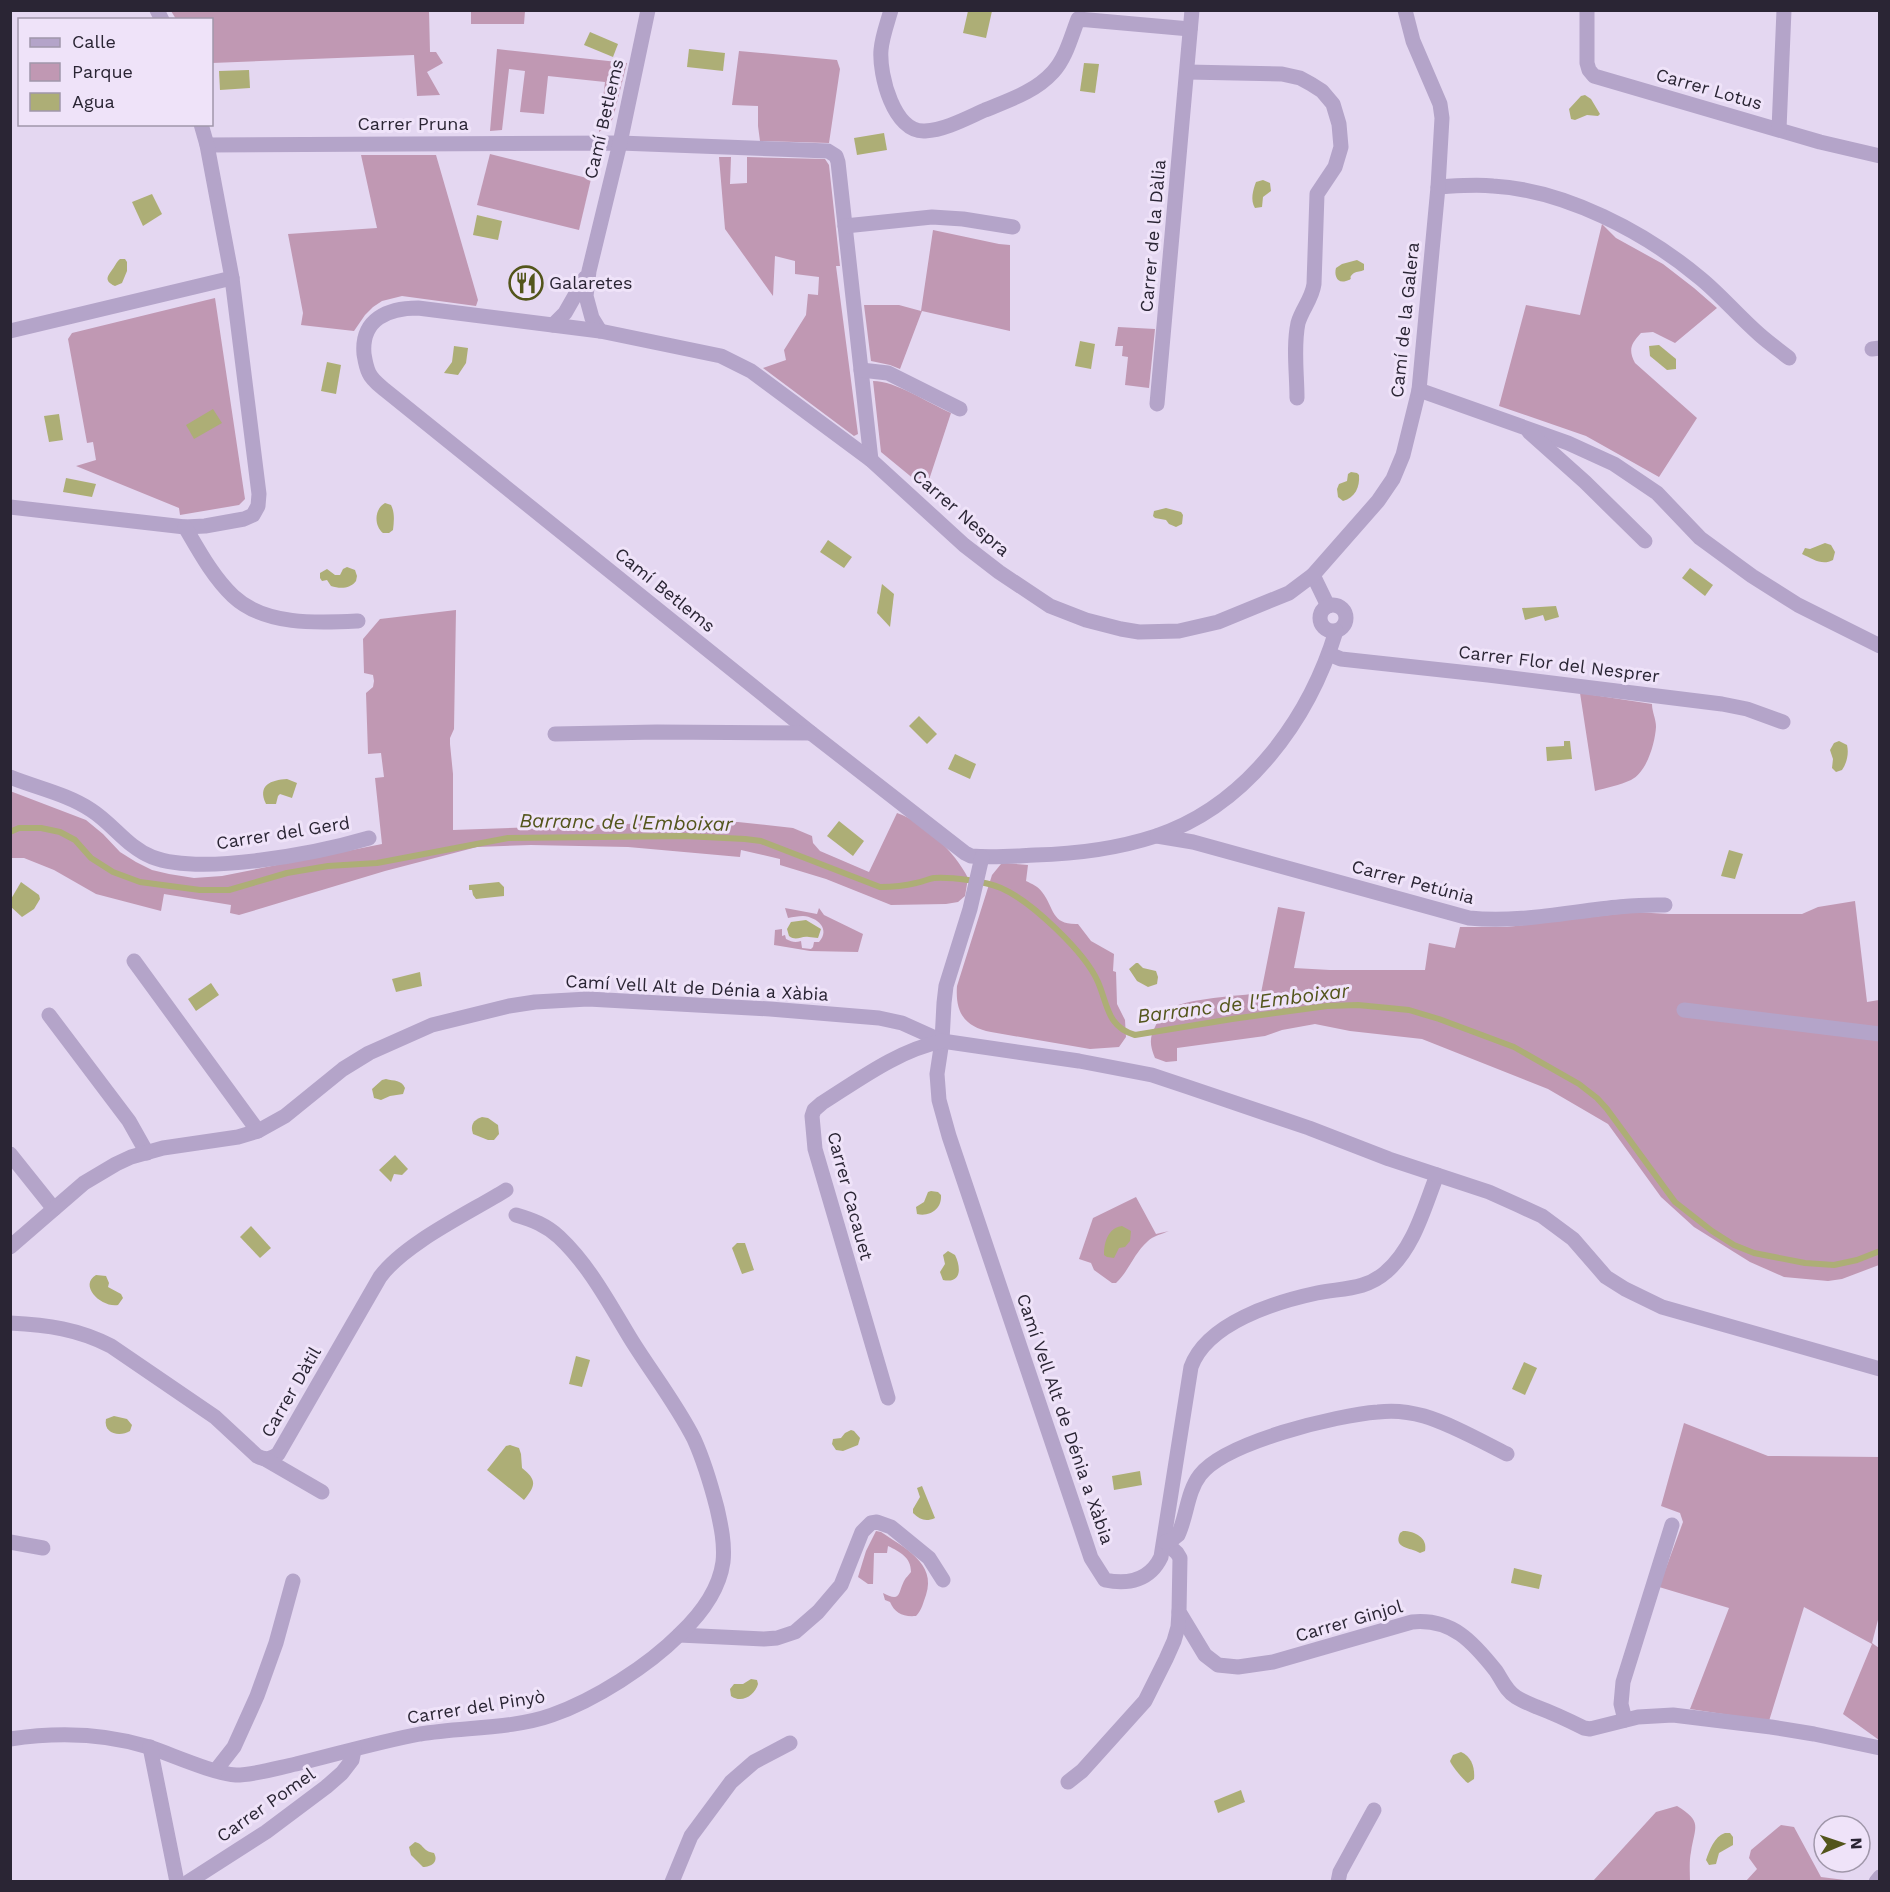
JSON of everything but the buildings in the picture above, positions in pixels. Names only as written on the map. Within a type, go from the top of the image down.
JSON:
[{"type":"street","name":"Camí Betlems","points":[[600,331],[592,318],[586,296],[589,271],[620,143],[648,10]]},
{"type":"street","points":[[891,10],[881,52],[885,85],[896,112],[905,124],[925,131],[955,123],[1036,87],[1059,64],[1079,15],[1190,28]]},
{"type":"street","name":"Carrer de la Dàlia","points":[[1157,404],[1192,10]]},
{"type":"street","name":"Camí de la Galera","points":[[1313,575],[1378,501],[1393,479],[1403,455],[1419,390],[1438,187],[1442,118],[1440,104],[1413,40],[1405,10]]},
{"type":"street","name":"Carrer Lotus","points":[[1587,10],[1587,63],[1594,76],[1820,142],[1880,156]]},
{"type":"street","points":[[1779,129],[1784,10]]},
{"type":"street","points":[[1187,72],[1282,74],[1300,78],[1322,91],[1329,98],[1337,114],[1341,147],[1335,167],[1317,194],[1314,284],[1311,297],[1302,312],[1298,325],[1297,398]]},
{"type":"street","points":[[10,507],[185,527],[244,519],[253,515],[258,506],[259,494],[232,278],[202,126]]},
{"type":"street","name":"Carrer Pruna","points":[[207,145],[620,143],[828,151],[836,156],[838,162],[871,460]]},
{"type":"street","points":[[1438,187],[1492,185],[1523,190],[1574,205],[1632,230],[1701,279],[1760,335],[1789,358]]},
{"type":"street","points":[[845,226],[932,217],[963,219],[1013,227]]},
{"type":"street","name":"Camí Betlems","points":[[553,324],[566,313],[589,271]]},
{"type":"street","points":[[10,331],[232,278]]},
{"type":"street","name":"Camí Betlems","points":[[600,331],[403,308],[381,316],[370,326],[364,339],[366,364],[373,379],[385,390],[811,733],[965,853],[982,857]]},
{"type":"street","name":"Carrer Nespra","points":[[600,331],[705,352],[736,362],[764,380],[871,460],[964,545],[999,572],[1050,606],[1104,625],[1153,633],[1195,628],[1218,622],[1289,593],[1313,575]]},
{"type":"street","points":[[861,370],[888,373],[960,409]]},
{"type":"street","points":[[1419,390],[1568,443],[1614,464],[1657,493],[1700,538],[1752,576],[1798,605],[1880,646]]},
{"type":"street","points":[[1525,428],[1585,482],[1645,541]]},
{"type":"street","points":[[185,527],[220,582],[234,597],[246,605],[264,614],[282,618],[317,623],[358,621]]},
{"type":"street","points":[[942,1041],[946,986],[970,909],[982,857],[1087,853],[1157,836],[1203,814],[1252,775],[1289,731],[1329,654],[1335,631],[1343,627],[1347,616],[1340,606],[1328,606],[1313,575]]},
{"type":"street","name":"Carrer Flor del Nesprer","points":[[1329,654],[1341,659],[1722,704],[1747,709],[1783,722]]},
{"type":"street","points":[[555,734],[811,733]]},
{"type":"street","name":"Carrer del Gerd","points":[[10,777],[83,805],[101,817],[131,845],[152,857],[170,861],[219,864],[243,862],[338,847],[369,838]]},
{"type":"street","name":"Carrer Petúnia","points":[[1157,836],[1193,842],[1469,918],[1504,919],[1641,905],[1665,905]]},
{"type":"street","points":[[134,961],[258,1131]]},
{"type":"street","name":"Camí Vell Alt de Dénia a Xàbia","points":[[10,1247],[84,1183],[105,1170],[131,1157],[179,1145],[238,1137],[258,1131],[285,1116],[343,1069],[369,1053],[432,1024],[518,1004],[588,999],[736,1007],[874,1017],[902,1023],[942,1041],[1079,1061],[1152,1075],[1489,1192],[1542,1216],[1573,1239],[1606,1277],[1625,1289],[1662,1306],[1880,1369]]},
{"type":"street","points":[[1684,1010],[1880,1034]]},
{"type":"street","points":[[49,1015],[129,1120],[147,1153]]},
{"type":"street","name":"Camí Vell Alt de Dénia a Xàbia","points":[[942,1041],[937,1074],[939,1100],[949,1136],[1091,1558],[1105,1580],[1117,1582],[1140,1580],[1156,1567],[1161,1557],[1191,1367],[1200,1348],[1223,1329],[1262,1309],[1287,1300],[1320,1292],[1358,1287],[1375,1281],[1401,1257],[1419,1223],[1437,1175]]},
{"type":"street","name":"Carrer Cacauet","points":[[888,1398],[824,1184],[812,1132],[812,1116],[814,1110],[822,1103],[896,1057],[927,1044],[942,1041]]},
{"type":"street","points":[[10,1154],[54,1209]]},
{"type":"street","name":"Carrer Dàtil","points":[[10,1323],[72,1330],[111,1346],[215,1417],[232,1431],[246,1448],[265,1460],[278,1454],[387,1268],[424,1239],[506,1190]]},
{"type":"street","name":"Carrer del Pinyò","points":[[10,1739],[62,1734],[84,1735],[135,1743],[216,1770],[237,1775],[247,1774],[419,1734],[515,1724],[550,1716],[587,1700],[650,1659],[679,1635],[698,1615],[715,1590],[723,1562],[722,1532],[706,1469],[693,1438],[594,1279],[572,1250],[556,1235],[538,1222],[516,1215]]},
{"type":"street","points":[[1068,1782],[1082,1771],[1145,1701],[1174,1641],[1178,1627],[1180,1558],[1165,1542],[1178,1535],[1194,1486],[1199,1476],[1207,1468],[1224,1456],[1293,1430],[1359,1414],[1379,1412],[1401,1412],[1424,1416],[1507,1454]]},
{"type":"street","points":[[265,1460],[322,1492]]},
{"type":"street","points":[[679,1635],[764,1639],[777,1638],[795,1632],[837,1591],[862,1532],[871,1523],[877,1522],[891,1527],[928,1558],[943,1580]]},
{"type":"street","points":[[1625,1720],[1622,1704],[1623,1682],[1672,1525]]},
{"type":"street","points":[[10,1542],[43,1548]]},
{"type":"street","points":[[216,1770],[234,1747],[257,1696],[276,1643],[294,1581]]},
{"type":"street","name":"Carrer Ginjol","points":[[1179,1612],[1205,1655],[1218,1665],[1227,1667],[1273,1662],[1412,1622],[1441,1623],[1461,1635],[1497,1673],[1516,1698],[1584,1728],[1590,1729],[1650,1715],[1673,1715],[1771,1727],[1880,1748]]},
{"type":"street","points":[[672,1881],[692,1836],[731,1782],[754,1762],[790,1743]]},
{"type":"street","points":[[150,1747],[177,1881]]},
{"type":"street","name":"Carrer Pomel","points":[[188,1881],[266,1832],[326,1787],[342,1773],[352,1760],[354,1750]]},
{"type":"street","points":[[1338,1881],[1340,1872],[1374,1810]]},
{"type":"street","points":[[1876,1881],[1880,1876]]},
{"type":"green space","points":[[171,11],[429,11],[430,52],[436,52],[443,63],[427,72],[440,95],[417,96],[414,55],[213,63],[213,18],[175,18]]},
{"type":"green space","points":[[471,11],[525,11],[524,24],[471,24]]},
{"type":"green space","points":[[497,49],[627,63],[610,124],[599,132],[605,82],[548,76],[544,114],[520,112],[525,71],[509,69],[502,130],[490,131]]},
{"type":"green space","points":[[739,51],[837,60],[840,69],[829,143],[760,141],[758,106],[732,105]]},
{"type":"green space","points":[[490,154],[591,179],[579,230],[477,205]]},
{"type":"green space","points":[[361,155],[436,155],[478,300],[476,306],[402,296],[382,301],[373,307],[354,331],[301,325],[303,313],[288,234],[377,228]]},
{"type":"green space","points":[[719,157],[731,157],[730,184],[747,183],[747,157],[825,159],[829,165],[840,266],[836,266],[858,434],[854,436],[763,368],[786,360],[784,350],[806,315],[808,294],[818,295],[819,277],[795,274],[795,261],[775,256],[773,296],[725,229]]},
{"type":"green space","points":[[1602,224],[1616,238],[1663,264],[1717,308],[1675,343],[1653,332],[1641,333],[1632,347],[1635,363],[1697,418],[1659,477],[1586,436],[1499,406],[1526,305],[1580,315]]},
{"type":"green space","points":[[933,230],[1010,245],[1010,331],[922,311],[900,369],[871,361],[864,305],[899,305],[921,311]]},
{"type":"green space","points":[[215,298],[245,499],[239,505],[180,515],[179,508],[76,466],[96,460],[93,442],[87,443],[68,339],[72,333]]},
{"type":"green space","points":[[1118,327],[1155,329],[1149,388],[1125,385],[1128,357],[1122,356],[1123,346],[1115,346]]},
{"type":"green space","points":[[873,381],[902,388],[951,413],[926,489],[881,452]]},
{"type":"green space","points":[[456,610],[454,729],[450,738],[453,774],[453,830],[738,822],[793,828],[812,836],[813,843],[820,851],[869,872],[897,813],[928,831],[955,858],[968,878],[965,896],[958,902],[946,904],[891,905],[826,879],[780,865],[780,859],[741,850],[740,857],[628,847],[531,845],[477,847],[385,871],[239,915],[230,913],[231,905],[164,894],[161,911],[96,894],[54,870],[24,858],[11,858],[10,791],[86,820],[120,852],[152,870],[194,878],[222,876],[382,844],[375,778],[384,777],[381,753],[368,754],[366,693],[373,687],[374,681],[373,675],[364,673],[363,639],[380,619]]},
{"type":"green space","points":[[1580,693],[1652,704],[1656,727],[1652,749],[1642,771],[1631,780],[1595,791]]},
{"type":"green space","points":[[1001,864],[1028,865],[1026,881],[1040,890],[1058,919],[1069,924],[1078,924],[1091,941],[1114,954],[1113,971],[1116,972],[1117,1004],[1125,1020],[1126,1037],[1119,1047],[1090,1049],[991,1032],[974,1026],[963,1017],[958,1004],[957,986],[992,875]]},
{"type":"green space","points":[[1855,901],[1867,1002],[1879,1000],[1879,1265],[1842,1279],[1828,1281],[1784,1277],[1750,1262],[1694,1227],[1661,1197],[1608,1124],[1548,1089],[1422,1039],[1350,1031],[1315,1024],[1282,1030],[1265,1036],[1177,1048],[1177,1061],[1166,1062],[1155,1058],[1151,1046],[1156,1024],[1163,1014],[1177,1005],[1261,993],[1278,907],[1305,912],[1294,968],[1425,970],[1429,943],[1455,948],[1460,927],[1507,927],[1634,912],[1802,914],[1818,907]]},
{"type":"green space","points":[[785,908],[817,914],[819,908],[824,915],[863,934],[858,952],[810,951],[774,945],[775,930],[782,929],[782,936],[785,935],[786,939],[801,941],[802,948],[811,949],[814,942],[819,942],[824,933],[821,924],[813,919],[803,916],[788,918]]},
{"type":"green space","points":[[1136,1197],[1156,1234],[1169,1231],[1148,1241],[1121,1278],[1116,1283],[1112,1283],[1094,1270],[1091,1263],[1079,1259],[1093,1218]]},
{"type":"green space","points":[[1684,1423],[1768,1456],[1879,1457],[1880,1612],[1872,1643],[1879,1648],[1879,1740],[1843,1714],[1872,1644],[1804,1607],[1769,1721],[1690,1709],[1729,1608],[1659,1587],[1683,1522],[1680,1513],[1661,1506]]},
{"type":"green space","points":[[876,1531],[908,1550],[916,1557],[927,1574],[926,1595],[916,1616],[907,1616],[897,1612],[890,1602],[885,1600],[883,1593],[896,1597],[911,1572],[909,1562],[901,1553],[888,1546],[887,1553],[874,1553],[873,1584],[868,1584],[858,1577],[866,1551]]},
{"type":"green space","points":[[1677,1806],[1691,1816],[1695,1825],[1690,1859],[1690,1881],[1593,1881],[1656,1812]]},
{"type":"green space","points":[[1781,1825],[1794,1827],[1812,1860],[1812,1874],[1853,1881],[1746,1881],[1757,1869],[1749,1858],[1751,1850]]},
{"type":"water","points":[[968,11],[992,11],[986,38],[963,33]]},
{"type":"water","points":[[590,32],[618,44],[613,57],[584,45]]},
{"type":"water","points":[[689,49],[725,53],[723,71],[687,67]]},
{"type":"water","points":[[1084,63],[1099,64],[1095,93],[1080,91]]},
{"type":"water","points":[[249,70],[250,88],[220,90],[219,71]]},
{"type":"water","points":[[1585,95],[1591,99],[1600,114],[1571,119],[1569,109],[1581,96]]},
{"type":"water","points":[[884,133],[887,150],[857,155],[854,138]]},
{"type":"water","points":[[1263,180],[1270,183],[1271,191],[1263,197],[1262,207],[1255,208],[1252,198],[1254,188],[1256,182]]},
{"type":"water","points":[[152,194],[162,214],[143,226],[132,202]]},
{"type":"water","points":[[477,215],[502,221],[498,240],[473,235]]},
{"type":"water","points":[[120,259],[125,259],[127,262],[127,271],[122,283],[115,286],[109,282],[108,277]]},
{"type":"water","points":[[1357,260],[1364,264],[1364,270],[1354,273],[1349,280],[1343,282],[1338,280],[1335,273],[1336,268]]},
{"type":"water","points":[[1080,341],[1095,344],[1091,369],[1075,366]]},
{"type":"water","points":[[1659,345],[1676,359],[1676,369],[1667,370],[1650,356],[1649,346]]},
{"type":"water","points":[[454,346],[468,348],[466,363],[458,375],[444,373],[452,362]]},
{"type":"water","points":[[327,362],[341,365],[336,394],[321,391]]},
{"type":"water","points":[[213,409],[222,423],[194,439],[186,425]]},
{"type":"water","points":[[59,414],[63,440],[49,442],[44,416]]},
{"type":"water","points":[[1351,472],[1359,475],[1358,488],[1354,495],[1343,501],[1338,497],[1337,489],[1339,484],[1347,481],[1348,474]]},
{"type":"water","points":[[66,478],[96,484],[92,497],[63,492]]},
{"type":"water","points":[[385,503],[391,505],[394,514],[393,530],[389,533],[383,533],[377,522],[377,513]]},
{"type":"water","points":[[1166,508],[1181,512],[1182,524],[1176,527],[1166,520],[1153,516],[1154,511]]},
{"type":"water","points":[[828,540],[852,557],[844,568],[820,552]]},
{"type":"water","points":[[1825,543],[1831,545],[1835,552],[1833,560],[1829,562],[1814,560],[1802,554],[1805,548],[1810,549]]},
{"type":"water","points":[[347,567],[355,570],[357,576],[354,584],[348,587],[331,586],[327,580],[322,581],[320,578],[320,573],[327,569],[335,575],[340,575]]},
{"type":"water","points":[[1690,568],[1713,585],[1705,596],[1682,578]]},
{"type":"water","points":[[882,584],[894,594],[890,627],[877,613]]},
{"type":"water","points":[[1556,606],[1559,617],[1545,621],[1543,615],[1525,620],[1522,608]]},
{"type":"water","points":[[919,716],[937,734],[927,744],[909,726]]},
{"type":"water","points":[[1564,741],[1570,741],[1572,759],[1547,761],[1546,747],[1564,746]]},
{"type":"water","points":[[1839,741],[1847,745],[1848,755],[1842,770],[1836,772],[1832,768],[1833,759],[1830,750],[1834,743]]},
{"type":"water","points":[[955,754],[976,764],[970,779],[948,769]]},
{"type":"water","points":[[287,779],[297,783],[292,798],[280,794],[276,804],[266,804],[264,788],[271,782]]},
{"type":"water","points":[[839,821],[864,841],[853,856],[827,836]]},
{"type":"water","points":[[1729,850],[1743,854],[1735,879],[1721,876]]},
{"type":"water","points":[[21,882],[39,895],[40,899],[34,909],[22,917],[10,906],[11,899]]},
{"type":"water","points":[[499,882],[504,887],[504,896],[476,899],[472,890],[469,890],[469,885]]},
{"type":"water","points":[[806,920],[821,929],[818,938],[789,936],[787,929],[791,922]]},
{"type":"water","points":[[1136,963],[1143,968],[1156,971],[1157,984],[1148,987],[1137,981],[1129,969]]},
{"type":"water","points":[[420,972],[422,986],[396,992],[392,979]]},
{"type":"water","points":[[211,983],[219,995],[196,1011],[188,999]]},
{"type":"water","points":[[386,1079],[402,1084],[405,1088],[403,1094],[381,1100],[374,1098],[372,1089]]},
{"type":"water","points":[[482,1117],[498,1125],[499,1134],[494,1140],[473,1134],[473,1123]]},
{"type":"water","points":[[395,1155],[408,1169],[402,1175],[394,1174],[391,1182],[379,1170]]},
{"type":"water","points":[[928,1192],[941,1195],[940,1204],[931,1213],[917,1214],[916,1207],[924,1202]]},
{"type":"water","points":[[251,1226],[271,1248],[260,1258],[240,1237]]},
{"type":"water","points":[[1122,1226],[1131,1231],[1130,1241],[1125,1247],[1119,1248],[1114,1258],[1107,1257],[1104,1255],[1108,1236],[1117,1227]]},
{"type":"water","points":[[737,1243],[745,1243],[754,1270],[742,1274],[732,1248]]},
{"type":"water","points":[[948,1251],[955,1255],[959,1269],[957,1277],[949,1281],[943,1280],[940,1272],[945,1264],[943,1255]]},
{"type":"water","points":[[96,1275],[106,1276],[108,1287],[121,1294],[123,1298],[118,1305],[105,1303],[94,1295],[90,1285]]},
{"type":"water","points":[[576,1356],[590,1360],[582,1387],[569,1384]]},
{"type":"water","points":[[1524,1362],[1537,1368],[1525,1395],[1512,1389]]},
{"type":"water","points":[[114,1416],[127,1419],[132,1425],[130,1431],[117,1434],[110,1431],[107,1428],[106,1419]]},
{"type":"water","points":[[851,1430],[860,1438],[858,1445],[843,1451],[836,1450],[832,1444],[833,1439],[841,1438]]},
{"type":"water","points":[[506,1446],[519,1448],[522,1468],[532,1479],[533,1486],[524,1500],[487,1470]]},
{"type":"water","points":[[1140,1471],[1142,1485],[1114,1490],[1112,1476]]},
{"type":"water","points":[[922,1486],[935,1518],[929,1520],[923,1520],[913,1513],[920,1497],[917,1488]]},
{"type":"water","points":[[1403,1531],[1420,1536],[1425,1542],[1425,1551],[1420,1553],[1401,1545],[1398,1538]]},
{"type":"water","points":[[1514,1568],[1542,1575],[1539,1589],[1511,1583]]},
{"type":"water","points":[[751,1679],[757,1680],[758,1684],[751,1695],[744,1699],[731,1696],[730,1689],[734,1684],[743,1684]]},
{"type":"water","points":[[1461,1752],[1468,1757],[1474,1771],[1474,1779],[1468,1783],[1450,1761],[1453,1755]]},
{"type":"water","points":[[1241,1790],[1245,1802],[1218,1813],[1214,1801]]},
{"type":"water","points":[[1725,1833],[1730,1833],[1733,1837],[1733,1845],[1719,1853],[1716,1864],[1709,1865],[1706,1860],[1715,1840]]},
{"type":"water","points":[[415,1842],[434,1853],[436,1859],[429,1866],[423,1867],[411,1855],[409,1847]]},
{"type":"waterway","name":"Barranc de l'Emboixar","points":[[10,832],[19,828],[41,828],[60,832],[75,840],[91,858],[113,872],[140,882],[200,890],[229,890],[287,873],[328,866],[377,863],[508,838],[685,836],[761,841],[880,887],[907,885],[934,878],[986,883],[1001,888],[1027,904],[1070,943],[1082,956],[1098,982],[1114,1021],[1119,1027],[1135,1035],[1327,1006],[1358,1005],[1409,1010],[1514,1047],[1579,1084],[1607,1109],[1675,1202],[1734,1245],[1754,1253],[1805,1263],[1834,1265],[1857,1260],[1880,1251]]},
{"type":"place","name":"Galaretes","points":[[526,283]]}]
